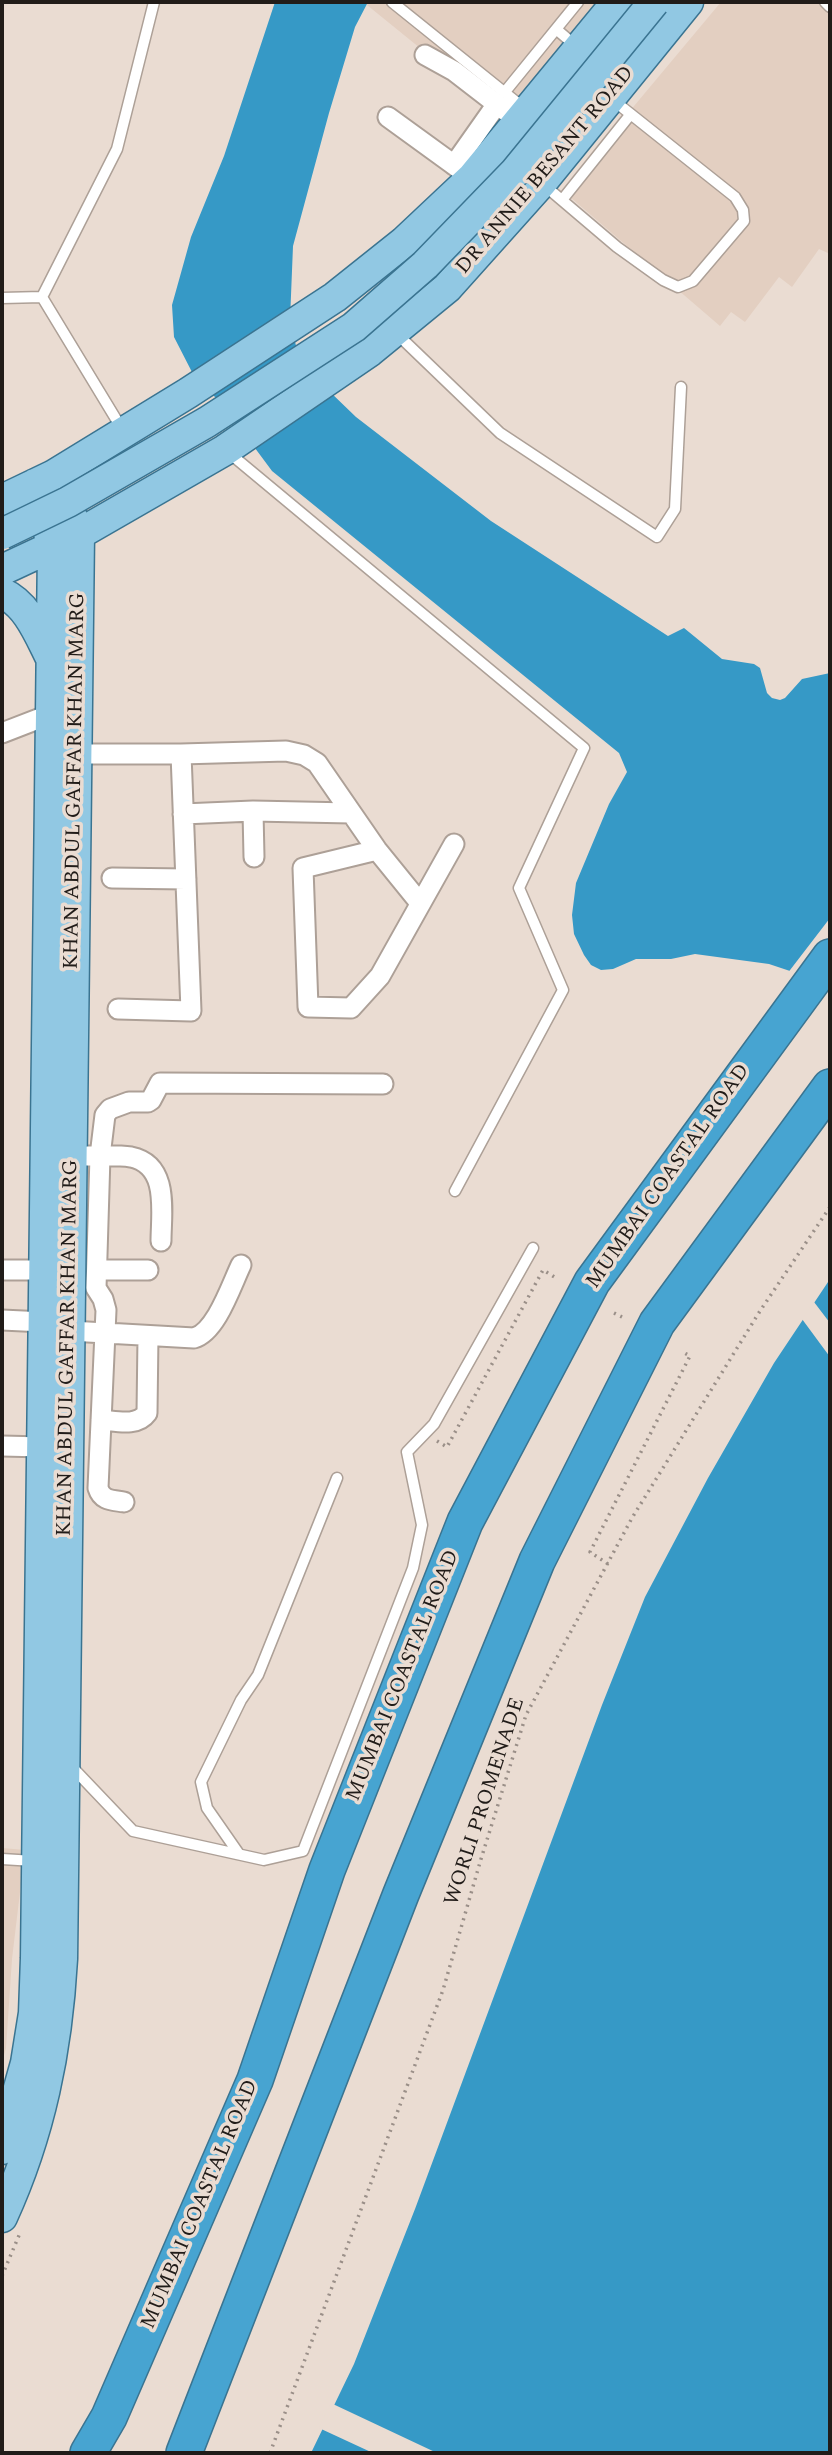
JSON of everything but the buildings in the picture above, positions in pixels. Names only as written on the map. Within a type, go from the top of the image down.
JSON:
[{"type":"highway","name":"MUMBAI COASTAL ROAD","points":[[88,2453],[109,2417],[255,2080],[327,1870],[465,1522],[592,1282],[830,957]]},
{"type":"highway","points":[[184,2453],[401,1894],[537,1560],[657,1323],[826,1092]]},
{"type":"main road","points":[[2,500],[44,479],[188,393],[335,297],[404,242],[512,108],[579,48],[617,2]]},
{"type":"main road","name":"DR ANNIE BESANT ROAD","points":[[2,534],[68,502],[207,422],[354,327],[425,265],[515,172],[654,2]]},
{"type":"main road","name":"DR ANNIE BESANT ROAD","points":[[2,570],[66,540],[225,450],[370,351],[447,288],[551,191],[620,106],[688,2]]},
{"type":"main road","points":[[117,436],[148,494]]},
{"type":"main road","name":"KHAN ABDUL GAFFAR KHAN MARG","points":[[2,2149],[26,2063],[34,2013],[43,1447],[57,1327],[86,1156],[76,754],[66,540],[44,479]]},
{"type":"main road","name":"KHAN ABDUL GAFFAR KHAN MARG","points":[[2,2217],[18,2181],[34,2132],[50,2068],[59,2016],[64,1758],[57,1327],[45,1270],[52,659],[66,540]]},
{"type":"main road","points":[[2,593],[14,598],[32,620],[52,659]]},
{"type":"street","points":[[425,55],[512,108]]},
{"type":"street","points":[[388,117],[463,171]]},
{"type":"street","points":[[2,733],[51,714]]},
{"type":"street","points":[[76,754],[286,751],[304,755],[317,763],[377,850],[420,903]]},
{"type":"street","points":[[118,1009],[191,1011],[181,754]]},
{"type":"street","points":[[183,814],[253,811],[351,813]]},
{"type":"street","points":[[253,811],[254,857]]},
{"type":"street","points":[[377,850],[303,868],[308,1007],[351,1008],[380,976],[454,844]]},
{"type":"street","points":[[112,878],[186,879]]},
{"type":"street","points":[[124,1502],[106,1499],[100,1495],[98,1488],[106,1310],[96,1288],[97,1270],[86,1156],[105,1115],[129,1102],[148,1102],[160,1083],[383,1084]]},
{"type":"street","points":[[86,1156],[138,1159],[152,1170],[162,1188],[161,1241]]},
{"type":"street","points":[[2,1320],[106,1333],[194,1338],[202,1336],[211,1326],[241,1265]]},
{"type":"street","points":[[2,1270],[45,1270]]},
{"type":"street","points":[[97,1270],[148,1270]]},
{"type":"street","points":[[102,1420],[134,1422],[143,1419],[147,1413],[148,1336]]},
{"type":"street","points":[[2,1446],[43,1447]]},
{"type":"lane","points":[[42,297],[117,149],[154,2]]},
{"type":"lane","points":[[391,2],[512,108],[556,29],[578,2]]},
{"type":"lane","points":[[825,2],[830,7]]},
{"type":"lane","points":[[556,29],[579,48]]},
{"type":"lane","points":[[551,191],[617,247],[663,280],[678,287],[693,281],[744,221],[743,210],[735,197],[620,106]]},
{"type":"lane","points":[[2,298],[42,297]]},
{"type":"lane","points":[[42,297],[117,436]]},
{"type":"lane","points":[[394,330],[500,433],[657,537],[675,509],[681,387]]},
{"type":"lane","points":[[225,450],[584,748],[519,888],[563,990],[455,1191]]},
{"type":"lane","points":[[64,1758],[134,1831],[264,1860],[303,1851],[413,1568],[422,1525],[407,1452],[435,1424],[533,1248]]},
{"type":"lane","points":[[240,1855],[207,1808],[201,1782],[241,1700],[258,1675],[337,1478]]},
{"type":"lane","points":[[2,1859],[38,1861]]},
{"type":"path","name":"WORLI PROMENADE","points":[[270,2453],[443,1990],[526,1715],[632,1518],[760,1311],[830,1207]]},
{"type":"path","points":[[447,1447],[543,1270],[556,1278]]},
{"type":"path","points":[[614,1313],[622,1317]]},
{"type":"path","points":[[608,1564],[590,1552],[690,1356],[681,1351]]},
{"type":"shaded area","points":[[368,2],[601,2],[505,117],[367,5]]},
{"type":"shaded area","points":[[721,2],[830,2],[830,254],[819,249],[792,287],[779,277],[745,322],[731,312],[720,326],[563,191]]},
{"type":"shaded area","points":[[2,1848],[25,1850],[12,1959],[6,2048],[2,2063]]},
{"type":"water","points":[[275,2],[368,2],[355,27],[293,246],[290,320],[300,363],[356,417],[491,521],[668,636],[684,628],[722,659],[754,664],[760,668],[767,693],[772,698],[785,698],[802,679],[830,673],[830,994],[790,971],[769,964],[695,954],[671,959],[636,959],[613,969],[601,970],[591,965],[574,934],[572,915],[576,883],[609,804],[627,772],[619,753],[272,471],[223,405],[194,376],[174,337],[172,305],[191,237],[224,156]]},
{"type":"water","points":[[830,1279],[830,2453],[311,2453],[354,2364],[415,2209],[602,1705],[645,1597],[708,1478],[774,1363]]},
{"type":"pier","points":[[830,918],[830,998],[787,974]]},
{"type":"pier","points":[[814,1302],[830,1323],[830,1357],[802,1319]]},
{"type":"pier","points":[[331,2403],[437,2453],[373,2453],[319,2428]]}]
